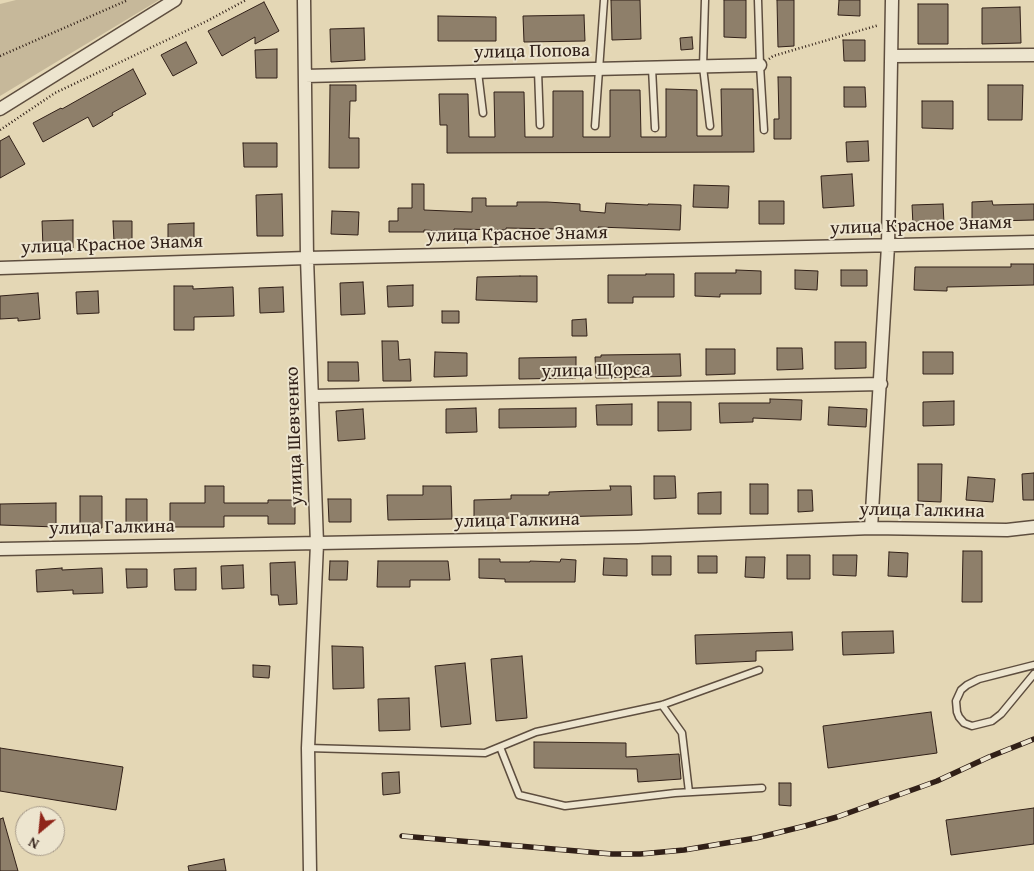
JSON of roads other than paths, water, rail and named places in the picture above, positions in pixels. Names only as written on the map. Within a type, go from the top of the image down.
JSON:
[{"type":"street","points":[[0,108],[175,0]]},
{"type":"street","name":"улица Шевченко","points":[[304,0],[307,258],[317,544],[308,748],[310,871]]},
{"type":"street","points":[[871,528],[888,246],[892,0]]},
{"type":"street","points":[[892,56],[1034,54]]},
{"type":"street","name":"улица Попова","points":[[305,76],[760,65]]},
{"type":"street","name":"улица Красное Знамя","points":[[0,268],[307,258],[1034,242]]},
{"type":"street","name":"улица Щорса","points":[[313,396],[881,384]]},
{"type":"street","name":"улица Галкина","points":[[0,549],[638,537],[871,528],[1006,530],[1034,527]]},
{"type":"lane","points":[[595,126],[604,0]]},
{"type":"lane","points":[[705,0],[703,67],[710,126]]},
{"type":"lane","points":[[758,0],[764,130]]},
{"type":"lane","points":[[652,68],[655,128]]},
{"type":"lane","points":[[538,71],[540,125]]},
{"type":"lane","points":[[478,72],[484,113]]},
{"type":"lane","points":[[1034,665],[978,679],[967,685],[961,690],[956,700],[959,717],[964,723],[972,726],[992,721],[1001,714],[1034,674]]},
{"type":"lane","points":[[308,748],[485,753],[536,732],[662,705],[759,670]]},
{"type":"lane","points":[[662,705],[682,733],[689,792]]},
{"type":"lane","points":[[500,747],[520,795],[566,806],[689,792],[762,788]]},
{"type":"railway","points":[[402,836],[612,854],[640,854],[684,850],[756,838],[837,817],[937,781],[1034,739]]}]
